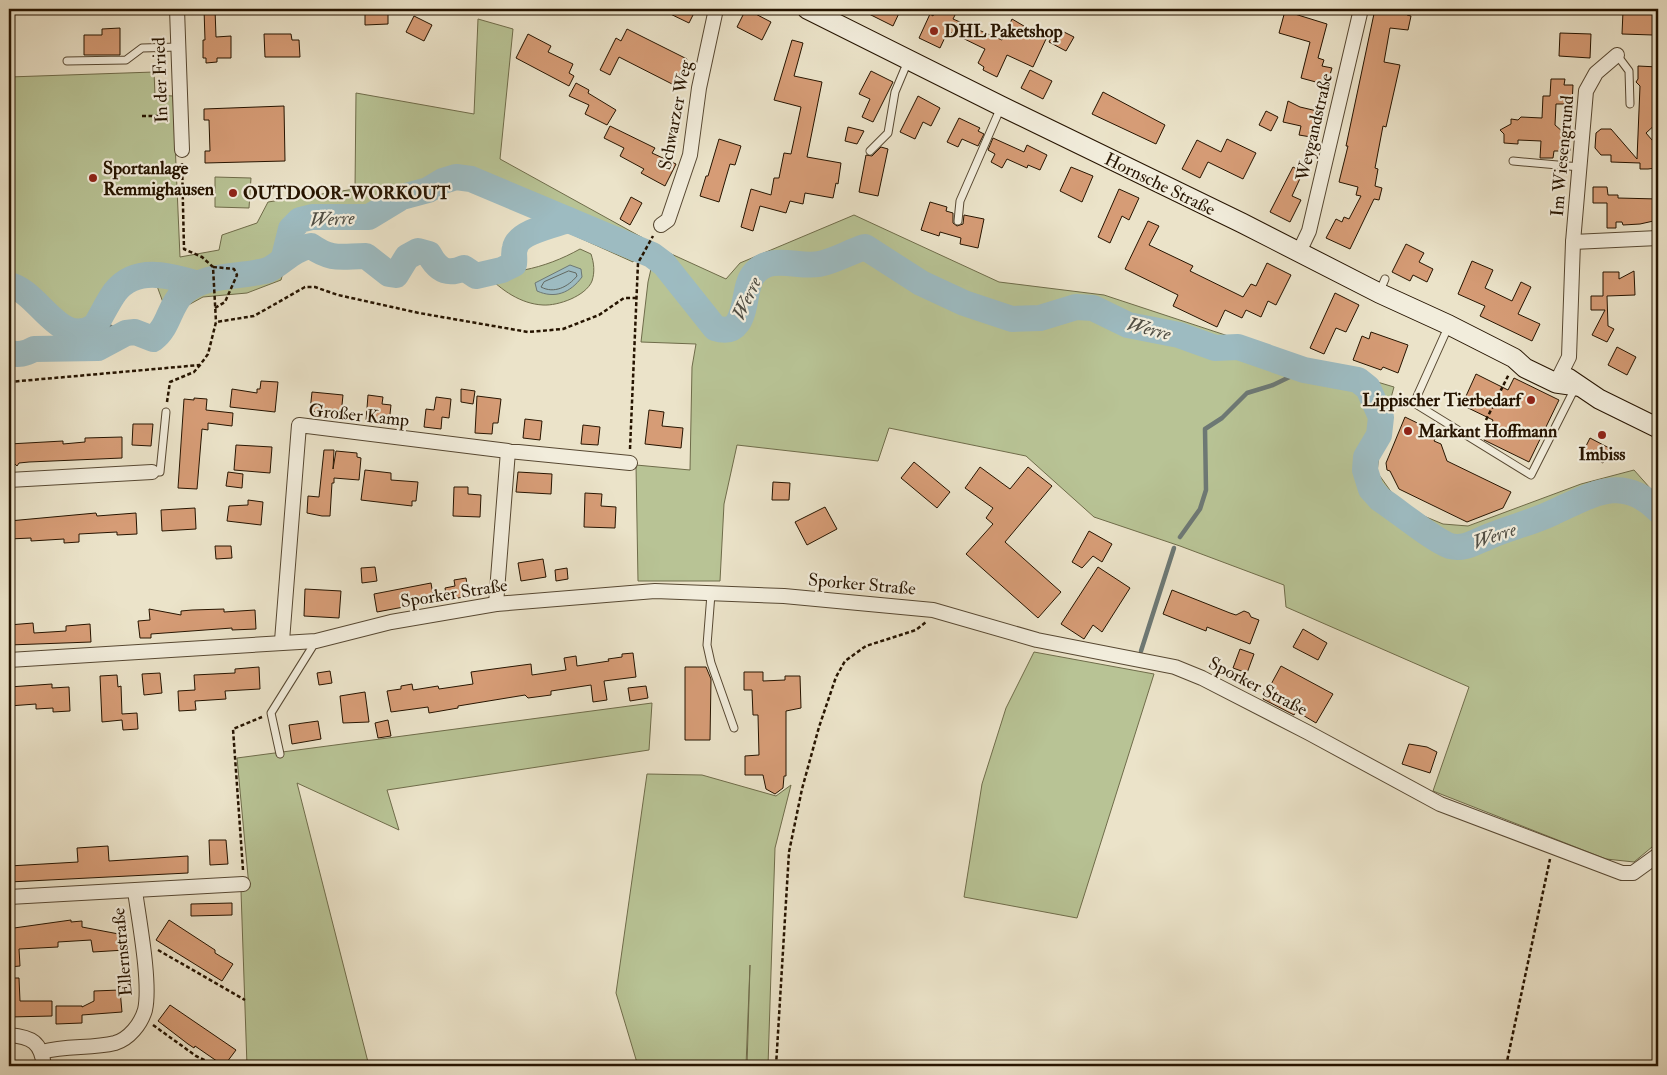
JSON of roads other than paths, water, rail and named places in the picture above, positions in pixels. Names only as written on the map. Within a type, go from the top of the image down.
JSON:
[{"type":"main road","name":"Hornsche Straße","points":[[807,9],[1302,258],[1449,325],[1512,364],[1559,377],[1658,428]]},
{"type":"street","name":"In der Fried","points":[[177,9],[182,150]]},
{"type":"street","name":"Schwarzer Weg","points":[[661,224],[668,220],[690,155],[699,88],[716,9]]},
{"type":"street","name":"Weygandstraße","points":[[1302,258],[1361,9]]},
{"type":"street","name":"Im Wiesengrund","points":[[1559,377],[1569,357],[1573,242],[1586,91],[1596,73],[1617,55]]},
{"type":"street","name":"Im Wiesengrund","points":[[1573,242],[1658,238]]},
{"type":"street","name":"Großer Kamp","points":[[282,641],[299,424],[508,451],[630,463]]},
{"type":"street","points":[[496,604],[508,451]]},
{"type":"street","points":[[9,480],[152,472]]},
{"type":"street","name":"Sporker Straße","points":[[9,660],[282,641],[316,641],[391,622],[496,604],[655,591],[784,596],[933,610],[1037,640],[1175,667],[1202,678],[1309,733],[1440,804],[1622,873],[1633,873],[1644,867],[1658,855]]},
{"type":"street","name":"Ellernstraße","points":[[9,896],[244,884]]},
{"type":"street","name":"Ellernstraße","points":[[9,1035],[26,1037],[34,1042],[43,1059],[61,1047],[116,1043],[130,1035],[144,1010],[146,987],[135,891]]},
{"type":"lane","points":[[67,61],[126,60],[142,48],[178,47]]},
{"type":"lane","points":[[1617,55],[1629,71],[1630,104]]},
{"type":"lane","points":[[870,151],[888,134],[895,92],[908,60]]},
{"type":"lane","points":[[958,221],[960,201],[1001,106]]},
{"type":"lane","points":[[1513,162],[1580,167]]},
{"type":"lane","points":[[1449,325],[1414,403],[1531,475],[1577,386]]},
{"type":"lane","points":[[1658,331],[1658,363]]},
{"type":"lane","points":[[152,472],[160,472],[166,412]]},
{"type":"lane","points":[[711,594],[707,644],[711,663],[734,728]]},
{"type":"lane","points":[[280,754],[270,713],[316,641]]},
{"type":"water","points":[[570,265],[581,269],[582,277],[567,291],[550,294],[537,291],[535,283]]},
{"type":"waterway","name":"Werre","points":[[284,257],[291,229],[300,220],[312,217],[369,217],[402,197],[428,190],[443,181],[456,177],[471,179],[652,255],[664,264],[715,328],[726,330],[734,327],[739,320],[743,312],[749,282],[760,268],[775,263],[819,264],[865,247],[921,283],[964,303],[1012,319],[1040,318],[1076,307],[1093,308],[1128,325],[1179,335],[1215,348],[1238,347],[1304,370],[1358,380],[1368,388],[1381,417],[1379,435],[1366,457],[1365,470],[1371,489],[1380,499],[1434,538],[1450,546],[1460,547],[1470,544],[1546,516],[1581,499],[1607,491],[1619,490],[1632,493],[1645,499],[1658,510]]},
{"type":"waterway","name":"Werre","points":[[9,353],[22,354],[34,349],[98,348],[126,333],[135,332],[153,339],[166,323],[178,299],[191,287],[211,279],[268,270],[293,253],[311,246],[331,256],[366,256],[389,274],[396,275],[407,257],[418,251],[429,254],[435,264],[443,270],[452,271],[464,268],[476,276],[502,270],[514,264],[515,248],[518,242],[529,233],[568,220]]},
{"type":"waterway","name":"Werre","points":[[9,285],[20,289],[60,325],[71,331],[82,331],[95,326],[115,292],[132,278],[163,275],[195,283]]},
{"type":"waterway","name":"Werre","points":[[99,319],[123,335]]},
{"type":"waterway","points":[[1180,537],[1200,509],[1206,490],[1205,429],[1222,418],[1247,393],[1273,385],[1304,370]]},
{"type":"waterway","points":[[1141,651],[1174,548]]},
{"type":"place","name":"DHL Paketshop","points":[[934,31]]},
{"type":"place","name":"Sportanlage Remmighausen","points":[[93,178]]},
{"type":"place","name":"OUTDOOR-WORKOUT","points":[[233,193]]},
{"type":"place","name":"Lippischer Tierbedarf","points":[[1531,400]]},
{"type":"place","name":"Markant Hoffmann","points":[[1408,431]]},
{"type":"place","name":"Imbiss","points":[[1602,435]]}]
